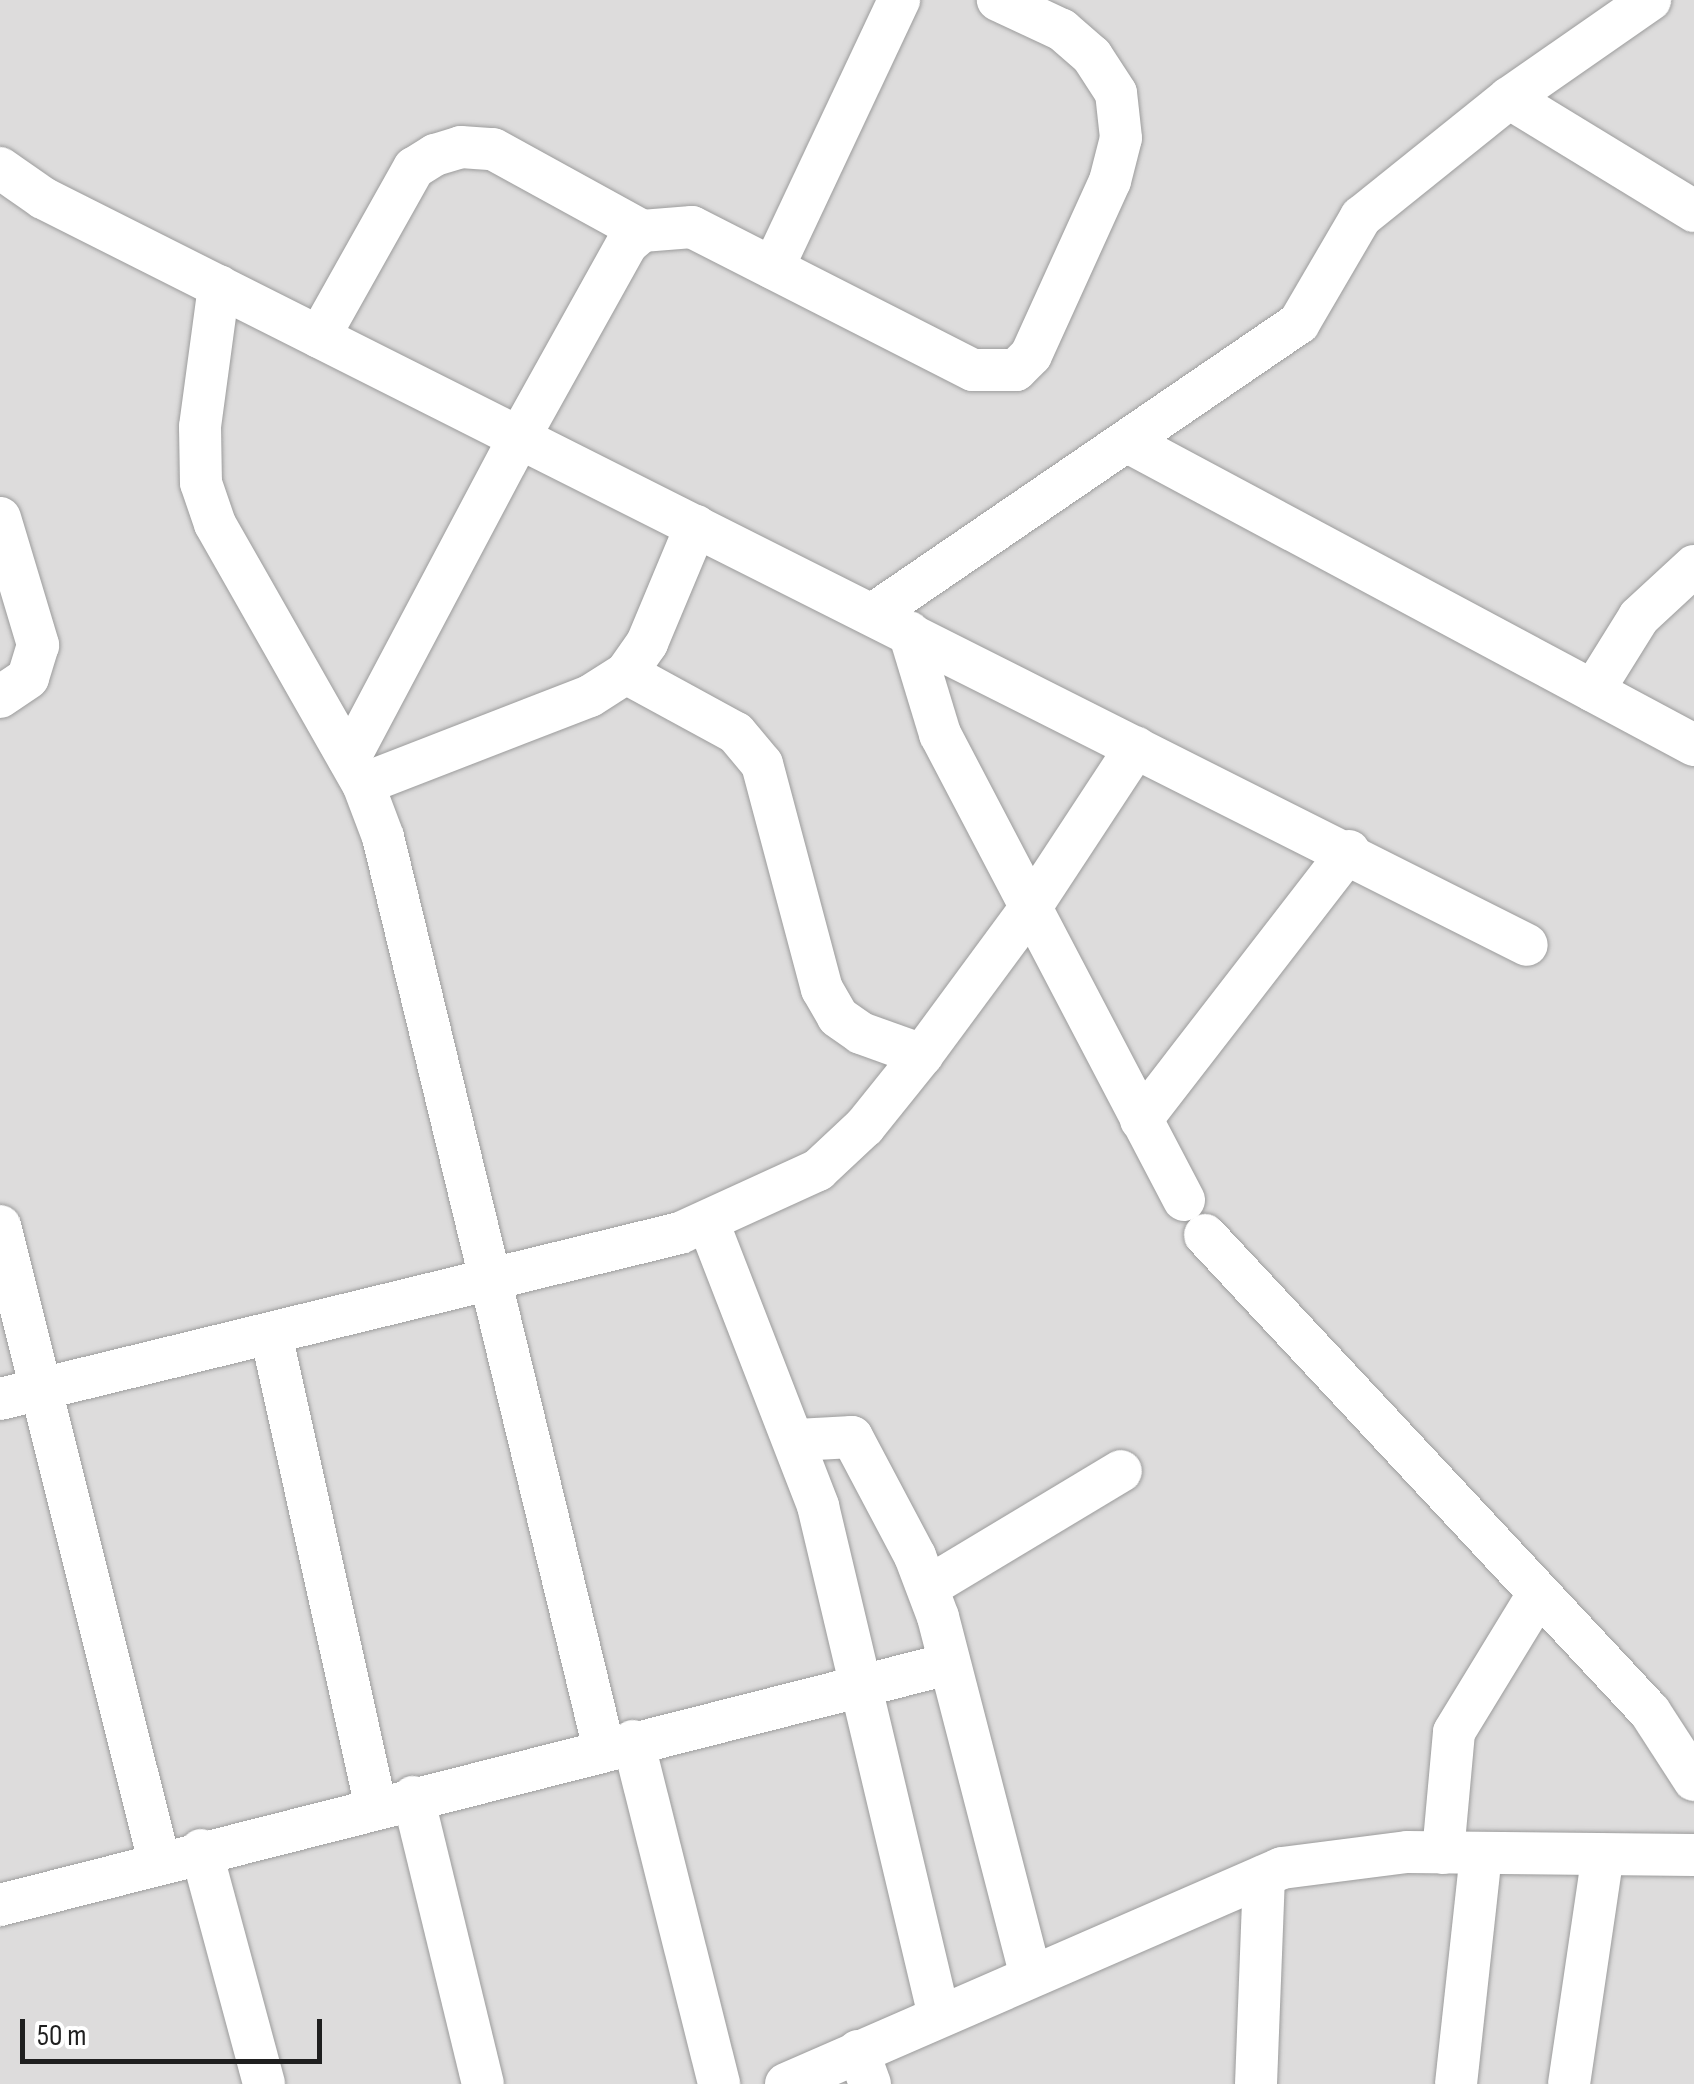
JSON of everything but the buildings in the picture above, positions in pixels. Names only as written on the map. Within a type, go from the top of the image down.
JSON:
[{"type":"street","points":[[773,268],[899,0]]},
{"type":"street","points":[[319,337],[414,168],[435,155],[462,146],[493,149],[642,230],[692,227],[973,370],[1016,370],[1030,355],[1110,181],[1121,138],[1116,93],[1092,56],[1062,30],[998,0]]},
{"type":"street","points":[[891,623],[1128,442],[1298,323],[1361,217],[1510,98],[1650,0]]},
{"type":"street","points":[[1510,98],[1694,211]]},
{"type":"street","points":[[0,168],[44,198],[1349,851],[1527,945]]},
{"type":"street","points":[[356,771],[520,436],[627,244],[642,230]]},
{"type":"street","points":[[219,286],[200,427],[202,483],[215,524],[356,771],[383,837],[619,1745],[719,2084]]},
{"type":"street","points":[[1128,442],[1694,745]]},
{"type":"street","points":[[0,518],[38,645],[28,678],[0,697]]},
{"type":"street","points":[[356,771],[590,696],[626,674],[647,642],[696,526]]},
{"type":"street","points":[[1594,691],[1639,617],[1694,566]]},
{"type":"street","points":[[891,623],[940,734],[1194,1217],[1538,1596],[1650,1712],[1694,1780]]},
{"type":"street","points":[[626,674],[736,733],[762,764],[822,989],[838,1017],[861,1033],[922,1054]]},
{"type":"street","points":[[20,1395],[495,1279],[708,1222],[818,1170],[865,1126],[922,1054],[1031,907],[1136,747]]},
{"type":"street","points":[[1141,1120],[1349,851]]},
{"type":"street","points":[[708,1222],[797,1440],[861,1685],[939,2016]]},
{"type":"street","points":[[0,1226],[20,1395],[159,1861]]},
{"type":"street","points":[[271,1334],[394,1802],[483,2084]]},
{"type":"street","points":[[797,1440],[852,1437],[928,1587],[1031,1976]]},
{"type":"street","points":[[928,1587],[1121,1471]]},
{"type":"street","points":[[1456,2084],[1462,1853],[1454,1732],[1538,1596]]},
{"type":"street","points":[[0,1905],[201,1850],[948,1664]]},
{"type":"street","points":[[201,1850],[264,2084]]},
{"type":"street","points":[[1569,2084],[1603,1854]]},
{"type":"street","points":[[786,2084],[864,2067],[939,2016],[1264,1876],[1346,1855],[1694,1855]]},
{"type":"street","points":[[1256,2084],[1264,1876]]},
{"type":"shaded area","points":[[0,0],[1694,0],[1694,2084],[0,2084]]}]
